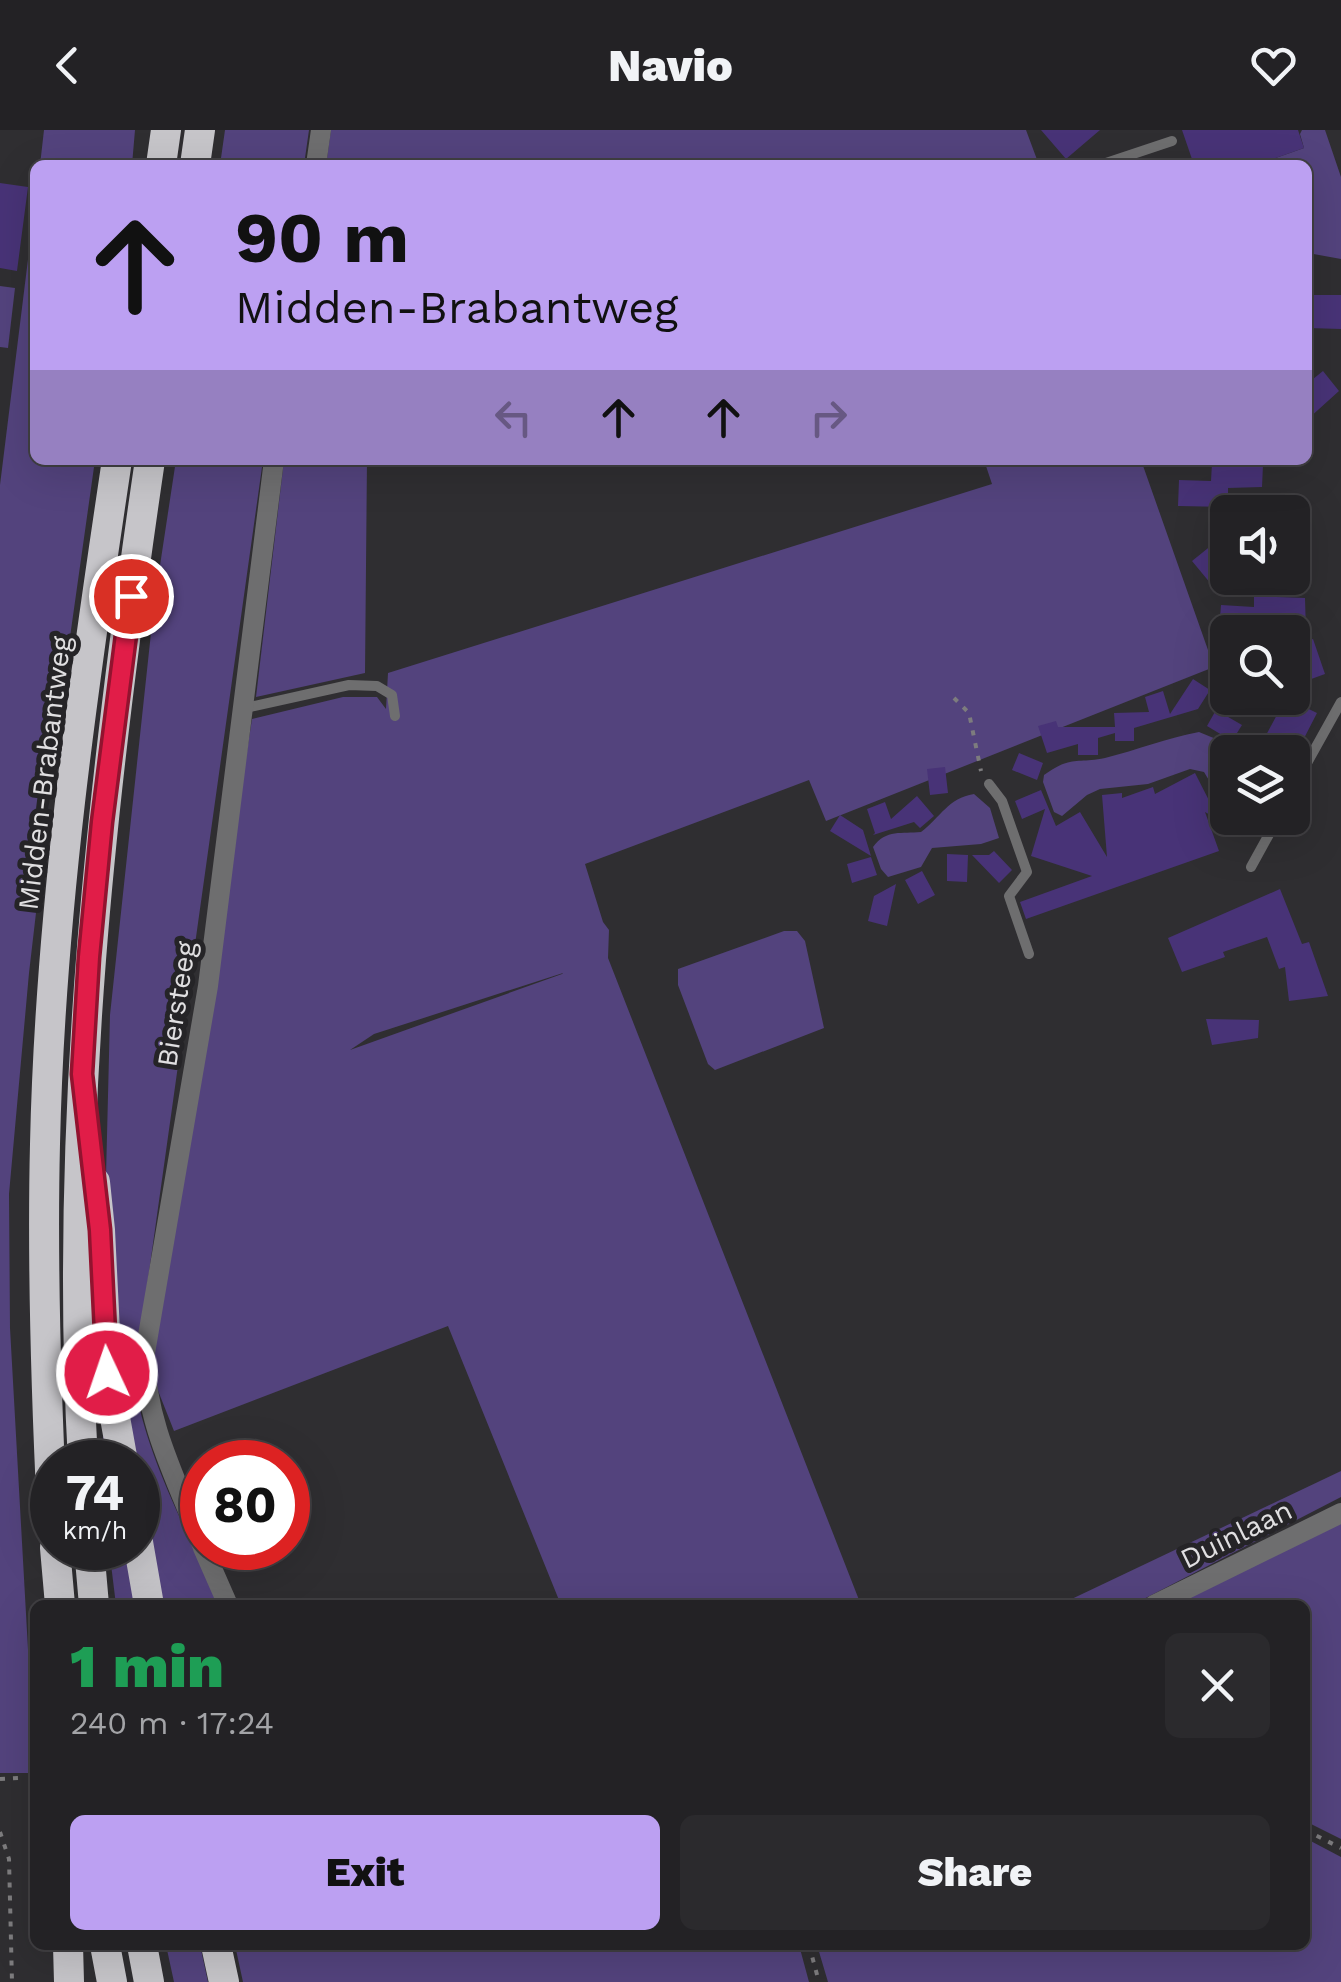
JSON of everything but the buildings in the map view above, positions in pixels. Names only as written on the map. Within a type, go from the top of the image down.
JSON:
[{"type":"highway","points":[[162,160],[166,130]]},
{"type":"highway","points":[[196,160],[200,130]]},
{"type":"highway","name":"Midden-Brabantweg","points":[[49,1440],[44,1341],[49,1062],[69,815],[116,465]]},
{"type":"highway","points":[[83,1440],[78,1336],[82,1074],[89,957],[102,822],[149,465]]},
{"type":"highway","points":[[82,1074],[100,1230],[107,1373],[119,1440]]},
{"type":"highway","points":[[57,1570],[60,1600]]},
{"type":"highway","points":[[91,1570],[94,1600]]},
{"type":"highway","points":[[143,1570],[148,1600]]},
{"type":"highway","points":[[68,1950],[68,1982]]},
{"type":"highway","points":[[106,1950],[112,1982]]},
{"type":"highway","points":[[143,1950],[149,1982]]},
{"type":"highway","points":[[217,1950],[224,1982]]},
{"type":"street","points":[[317,160],[322,130]]},
{"type":"street","name":"Biersteeg","points":[[180,1487],[149,1407],[144,1353],[208,986],[273,465]]},
{"type":"street","name":"Duinlaan","points":[[1164,1600],[1341,1513]]},
{"type":"street","name":"Biersteeg","points":[[213,1570],[226,1600]]},
{"type":"lane","points":[[1115,160],[1172,141]]},
{"type":"lane","points":[[245,708],[350,685],[377,686],[392,695],[395,716]]},
{"type":"lane","points":[[1310,758],[1341,702]]},
{"type":"lane","points":[[989,784],[1002,801],[1027,872],[1009,896],[1029,954]]},
{"type":"lane","points":[[1250,867],[1268,835]]},
{"type":"path","points":[[954,698],[969,713],[979,766],[989,784]]},
{"type":"path","points":[[0,1778],[20,1778]]},
{"type":"path","points":[[0,1832],[9,1859],[12,1982]]},
{"type":"path","points":[[1310,1832],[1341,1848]]},
{"type":"path","points":[[810,1950],[819,1982]]},
{"type":"shaded area","points":[[44,130],[135,130],[132,160],[41,160]]},
{"type":"shaded area","points":[[225,130],[309,130],[305,160],[221,160]]},
{"type":"shaded area","points":[[331,130],[1026,130],[1037,160],[327,160]]},
{"type":"shaded area","points":[[1302,130],[1325,130],[1341,177],[1341,259],[1312,254],[1312,160],[1270,160],[1304,148]]},
{"type":"shaded area","points":[[30,243],[30,465],[94,465],[59,715],[29,973],[9,1194],[10,1328],[30,1685],[30,1773],[0,1773],[0,485]]},
{"type":"shaded area","points":[[0,286],[15,288],[8,348],[0,347]]},
{"type":"shaded area","points":[[175,465],[262,465],[134,1379],[149,1440],[103,1440],[110,1015],[154,605]]},
{"type":"shaded area","points":[[283,465],[367,465],[365,673],[256,697]]},
{"type":"shaded area","points":[[986,465],[1143,465],[1210,656],[1210,669],[826,821],[809,780],[585,864],[609,930],[608,958],[859,1600],[559,1600],[448,1326],[174,1431],[153,1378],[152,1363],[252,719],[343,697],[377,697],[386,709],[388,673],[992,484]],"holes":[[[563,973],[350,1050],[374,1034]]]},
{"type":"shaded area","points":[[1199,732],[1210,737],[1210,782],[1204,772],[1190,769],[1148,784],[1100,789],[1062,816],[1054,812],[1043,782],[1044,775],[1053,769]]},
{"type":"shaded area","points":[[974,794],[990,808],[999,838],[981,844],[932,848],[921,867],[888,877],[873,847],[878,841],[895,834],[921,832],[951,804]]},
{"type":"shaded area","points":[[784,931],[797,931],[805,941],[824,1028],[715,1070],[708,1064],[678,985],[678,969]]},
{"type":"shaded area","points":[[160,1471],[180,1517],[180,1570],[204,1570],[218,1600],[115,1600],[112,1570],[160,1570]]},
{"type":"shaded area","points":[[1341,1471],[1341,1497],[1142,1600],[1070,1600]]},
{"type":"shaded area","points":[[1341,1518],[1341,1839],[1310,1824],[1310,1600],[1185,1600]]},
{"type":"shaded area","points":[[1310,1841],[1341,1857],[1341,1982],[828,1982],[818,1950],[1310,1950]]},
{"type":"shaded area","points":[[167,1950],[201,1950],[208,1982],[174,1982]]},
{"type":"shaded area","points":[[236,1950],[800,1950],[809,1982],[243,1982]]},
{"type":"route","points":[[107,1373],[100,1230],[82,1074],[102,822],[131,596]]}]
